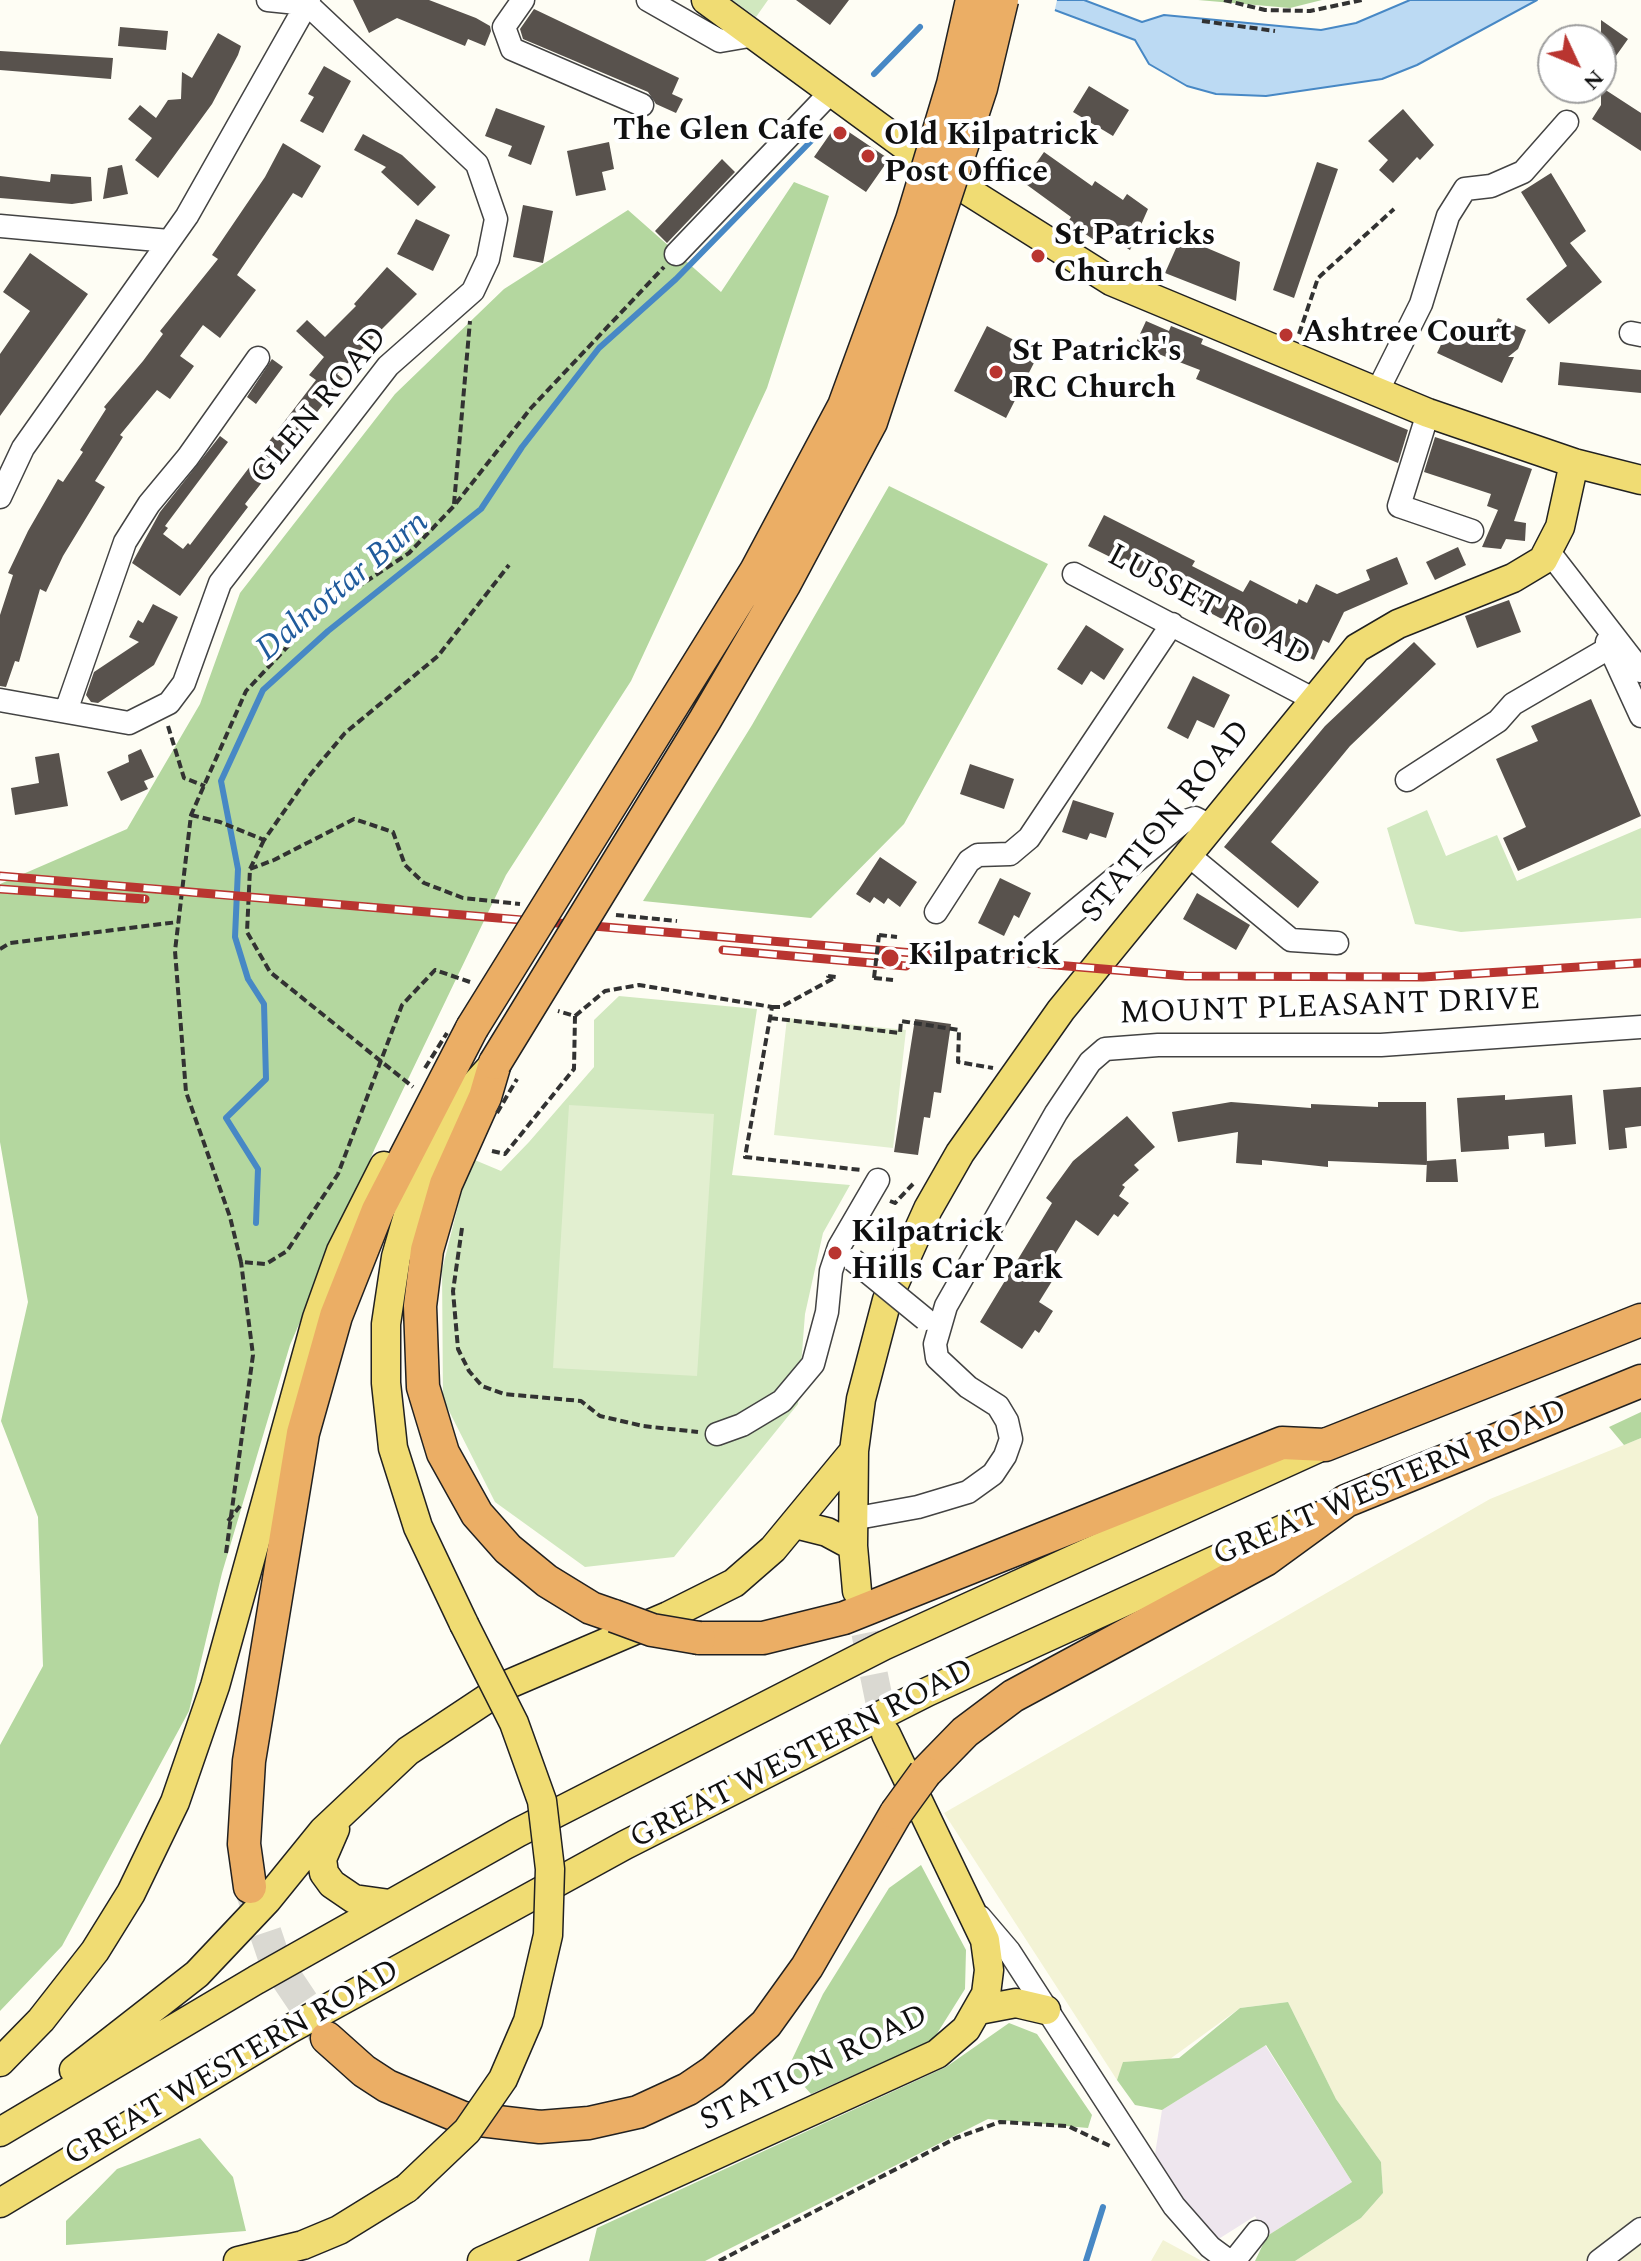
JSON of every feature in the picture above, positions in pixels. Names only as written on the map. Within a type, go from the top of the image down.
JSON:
[{"type":"highway","points":[[250,1887],[244,1844],[249,1761],[303,1433],[336,1316],[378,1210],[460,1029],[756,571],[844,406],[912,220],[953,84],[972,0]]},
{"type":"highway","points":[[1002,0],[981,88],[871,422],[784,585],[713,707],[495,1063],[485,1097],[446,1184],[427,1250],[420,1322],[425,1398],[452,1474],[493,1532],[547,1581],[591,1608],[652,1630],[699,1638],[763,1638],[820,1626],[1282,1443],[1325,1445]]},
{"type":"highway","name":"GREAT WESTERN ROAD","points":[[1325,1445],[1641,1320]]},
{"type":"highway","name":"GREAT WESTERN ROAD","points":[[1346,1501],[1641,1381]]},
{"type":"highway","points":[[327,2038],[364,2071],[387,2086],[463,2118],[540,2127],[589,2123],[638,2112],[688,2089],[713,2072],[766,2024],[807,1967],[896,1813],[925,1773],[965,1732],[1013,1696],[1265,1560],[1346,1501]]},
{"type":"main road","points":[[706,0],[957,184],[1084,266],[1137,293],[1428,413],[1574,463],[1641,480]]},
{"type":"main road","points":[[1549,552],[1560,527],[1574,463]]},
{"type":"main road","name":"STATION ROAD","points":[[857,1591],[852,1533],[854,1451],[861,1399],[887,1300],[946,1177],[1061,1010],[1186,853],[1357,648],[1378,634],[1535,567],[1549,552]]},
{"type":"main road","points":[[0,2062],[41,2020],[95,1951],[131,1893],[175,1802],[215,1686],[328,1283],[364,1202],[460,1029]]},
{"type":"main road","points":[[238,2261],[303,2245],[339,2230],[407,2188],[467,2131],[503,2079],[528,2021],[548,1935],[550,1869],[542,1801],[514,1723],[418,1527],[393,1448],[386,1383],[386,1324],[396,1257],[413,1198],[464,1097],[495,1063]]},
{"type":"main road","name":"GREAT WESTERN ROAD","points":[[0,2129],[517,1833],[883,1646],[1325,1445]]},
{"type":"main road","points":[[0,2129],[197,1974],[267,1900],[323,1831],[408,1751],[452,1719],[529,1674],[707,1598],[734,1583],[795,1524],[854,1451]]},
{"type":"main road","name":"GREAT WESTERN ROAD","points":[[0,2203],[301,2023],[680,1816],[927,1692],[1346,1501]]},
{"type":"main road","points":[[795,1524],[827,1532],[852,1533]]},
{"type":"main road","name":"STATION ROAD","points":[[482,2261],[937,2054],[954,2042],[979,2010],[989,1970],[985,1940],[974,1910],[904,1776],[886,1734]]},
{"type":"main road","points":[[346,1812],[327,1842],[322,1859],[324,1873],[332,1884],[354,1899],[390,1904]]},
{"type":"main road","points":[[979,2010],[1016,2003],[1046,2010]]},
{"type":"street","points":[[0,497],[9,457],[187,216],[308,2],[268,0]]},
{"type":"street","points":[[523,0],[504,27],[512,49],[642,105]]},
{"type":"street","points":[[648,0],[720,41],[755,35]]},
{"type":"street","name":"GLEN ROAD","points":[[162,709],[184,683],[220,583],[388,366],[473,291],[488,259],[496,219],[477,164],[308,2]]},
{"type":"street","points":[[676,254],[831,92]]},
{"type":"street","points":[[1377,392],[1421,304],[1448,216],[1465,189],[1491,186],[1523,172],[1567,122]]},
{"type":"street","points":[[0,226],[169,241]]},
{"type":"street","points":[[66,711],[125,542],[149,504],[188,457],[258,358]]},
{"type":"street","points":[[1428,413],[1399,506],[1472,531]]},
{"type":"street","points":[[1549,552],[1603,626],[1641,671]]},
{"type":"street","name":"LUSSET ROAD","points":[[1074,574],[1313,699]]},
{"type":"street","points":[[936,912],[969,861],[978,855],[1010,854],[1029,838],[1172,624]]},
{"type":"street","points":[[1603,626],[1609,648],[1641,716]]},
{"type":"street","points":[[1407,780],[1498,721],[1513,704],[1609,648]]},
{"type":"street","points":[[0,700],[129,723],[162,709]]},
{"type":"street","points":[[1034,945],[1183,822],[1195,818],[1209,825]]},
{"type":"street","points":[[1186,853],[1252,911],[1291,940],[1337,943]]},
{"type":"street","name":"MOUNT PLEASANT DRIVE","points":[[932,1324],[946,1306],[1056,1113],[1090,1062],[1105,1049],[1158,1045],[1381,1045],[1641,1027]]},
{"type":"street","points":[[717,1434],[742,1425],[782,1401],[813,1364],[827,1312],[831,1271],[846,1253],[878,1180]]},
{"type":"street","points":[[846,1253],[932,1324],[937,1358],[968,1387],[998,1406],[1007,1421],[1011,1439],[1005,1456],[993,1474],[968,1492],[918,1507],[852,1533]]},
{"type":"street","points":[[974,1910],[1009,1951],[1139,2153],[1190,2226],[1231,2261],[1257,2232]]},
{"type":"street","points":[[1599,2261],[1641,2229]]},
{"type":"path","points":[[1224,0],[1265,10],[1310,11],[1362,0]]},
{"type":"path","points":[[1202,21],[1273,31],[1273,20]]},
{"type":"path","points":[[1291,357],[1318,278],[1394,209]]},
{"type":"path","points":[[226,1558],[227,1521],[240,1457],[253,1355],[241,1262],[230,1217],[186,1092],[175,951],[191,815],[246,691],[320,612],[409,553],[454,506],[531,408],[676,254]]},
{"type":"path","points":[[454,506],[473,291]]},
{"type":"path","points":[[413,1087],[270,972],[247,932],[250,869],[264,840],[309,776],[345,733],[438,656],[509,565]]},
{"type":"path","points":[[162,709],[184,778],[205,786]]},
{"type":"path","points":[[191,815],[220,822],[264,840]]},
{"type":"path","points":[[250,869],[354,819],[393,832],[405,865],[424,883],[463,898]]},
{"type":"path","points":[[520,912],[528,899]]},
{"type":"path","points":[[0,949],[10,943],[178,922]]},
{"type":"path","points":[[893,980],[874,978],[879,935],[897,937]]},
{"type":"path","points":[[575,1016],[605,991],[639,985],[781,1007],[836,977],[828,976],[828,972]]},
{"type":"path","points":[[473,990],[480,977]]},
{"type":"path","points":[[772,1007],[745,1157],[865,1170],[878,1180]]},
{"type":"path","points":[[770,1018],[900,1033],[901,1021],[959,1030],[958,1062],[996,1069]]},
{"type":"path","points":[[425,1068],[460,1029]]},
{"type":"path","points":[[241,1262],[266,1264],[287,1251],[338,1174],[382,1065]]},
{"type":"path","points":[[485,1163],[492,1151]]},
{"type":"path","points":[[464,1213],[453,1291],[458,1349],[469,1371],[482,1386],[504,1394],[581,1401],[600,1416],[643,1426],[717,1434]]},
{"type":"path","points":[[719,2261],[956,2138],[1000,2122],[1068,2126],[1107,2145],[1139,2153]]},
{"type":"shaded area","points":[[1265,2045],[1352,2182],[1267,2236],[1255,2216],[1217,2240],[1190,2210],[1155,2154],[1162,2110]]},
{"type":"green space","points":[[732,0],[768,0],[756,17]]},
{"type":"green space","points":[[1198,0],[1322,0],[1290,8]]},
{"type":"green space","points":[[794,182],[829,196],[767,388],[631,681],[506,875],[375,1148],[290,1345],[222,1573],[189,1711],[62,1946],[0,2011],[0,1745],[43,1666],[38,1517],[1,1421],[28,1302],[0,1142],[0,884],[127,829],[200,704],[240,593],[395,394],[504,289],[628,210],[721,292]]},
{"type":"green space","points":[[889,486],[1048,564],[904,824],[811,918],[643,901],[752,725]]},
{"type":"green space","points":[[1427,810],[1446,856],[1497,835],[1517,881],[1641,828],[1641,918],[1461,932],[1415,924],[1387,828]]},
{"type":"green space","points":[[619,996],[757,1009],[732,1175],[850,1185],[823,1233],[805,1314],[798,1404],[674,1557],[585,1567],[495,1502],[443,1399],[442,1270],[470,1158],[501,1171],[529,1142],[594,1067],[594,1020]]},
{"type":"green space","points":[[787,1018],[906,1030],[893,1148],[774,1135]]},
{"type":"green space","points":[[569,1105],[714,1114],[697,1376],[553,1368]]},
{"type":"green space","points":[[1641,1412],[1641,1438],[1624,1445],[1609,1427]]},
{"type":"green space","points":[[1641,1438],[1641,2261],[1295,2261],[1361,2218],[1383,2193],[1381,2162],[1336,2099],[1288,2002],[1240,2008],[1170,2059],[1124,2062],[1117,2080],[944,1813],[1490,1499]]},
{"type":"green space","points":[[921,1865],[966,1950],[965,1989],[933,2040],[811,2094],[788,2068],[823,1994],[889,1888]]},
{"type":"green space","points":[[1288,2002],[1336,2099],[1381,2162],[1383,2193],[1361,2218],[1295,2261],[1255,2261],[1267,2236],[1352,2182],[1266,2045],[1162,2110],[1135,2105],[1117,2080],[1123,2062],[1179,2058],[1240,2008]]},
{"type":"green space","points":[[1009,2023],[1037,2034],[1092,2115],[1088,2128],[988,2119],[705,2261],[589,2261],[597,2228],[946,2067]]},
{"type":"green space","points":[[200,2138],[233,2177],[246,2231],[66,2245],[66,2221],[117,2169]]},
{"type":"green space","points":[[1163,2240],[1202,2261],[1151,2261]]},
{"type":"water","points":[[1028,0],[1084,0],[1142,22],[1164,15],[1321,30],[1356,23],[1410,0],[1537,0],[1417,65],[1382,79],[1266,96],[1216,94],[1187,86],[1149,64],[1135,40]]},
{"type":"pier","points":[[1024,0],[1057,0],[1054,14]]},
{"type":"building","points":[[353,0],[429,0],[476,18],[490,26],[491,31],[485,46],[468,39],[465,46],[397,18],[369,33]]},
{"type":"building","points":[[796,0],[849,0],[830,25]]},
{"type":"building","points":[[534,9],[679,78],[672,94],[683,99],[676,113],[656,104],[648,92],[523,39],[520,29]]},
{"type":"building","points":[[120,27],[168,31],[166,50],[118,46]]},
{"type":"building","points":[[1617,31],[1628,39],[1617,54]]},
{"type":"building","points":[[218,33],[241,46],[238,55],[212,104],[158,178],[135,160],[152,138],[128,119],[140,105],[156,118],[168,100],[181,99],[182,72],[192,78]]},
{"type":"building","points":[[0,51],[113,58],[111,79],[0,70]]},
{"type":"building","points":[[324,66],[351,81],[323,133],[300,121],[314,97],[308,94]]},
{"type":"building","points":[[1089,86],[1129,110],[1113,136],[1073,112]]},
{"type":"building","points":[[1617,97],[1641,113],[1641,151],[1592,119],[1601,105],[1617,104]]},
{"type":"building","points":[[496,108],[545,126],[531,165],[508,156],[512,146],[485,136]]},
{"type":"building","points":[[1403,109],[1434,145],[1420,160],[1417,157],[1393,183],[1379,170],[1388,160],[1368,141]]},
{"type":"building","points":[[837,124],[889,159],[866,192],[814,157]]},
{"type":"building","points":[[363,134],[402,155],[436,187],[418,206],[381,172],[386,167],[354,150]]},
{"type":"building","points":[[609,142],[614,169],[602,172],[606,190],[576,196],[567,151]]},
{"type":"building","points":[[283,143],[321,166],[302,198],[293,193],[237,275],[256,290],[220,338],[203,325],[180,356],[194,366],[170,399],[157,390],[120,435],[123,437],[95,481],[105,487],[63,556],[46,592],[40,589],[19,662],[15,661],[6,687],[0,686],[0,615],[13,575],[8,573],[28,531],[58,479],[63,482],[83,452],[80,450],[106,409],[104,407],[143,361],[163,334],[160,331],[218,259],[212,255],[265,177]]},
{"type":"building","points":[[1044,152],[1092,186],[1095,181],[1123,200],[1127,194],[1148,209],[1130,250],[1100,231],[1094,240],[1068,222],[1071,217],[1023,182]]},
{"type":"building","points":[[722,159],[735,172],[667,243],[655,231]]},
{"type":"building","points":[[1317,162],[1338,169],[1294,298],[1273,290]]},
{"type":"building","points":[[122,165],[128,194],[103,199],[108,168]]},
{"type":"building","points":[[1551,173],[1586,231],[1570,243],[1602,282],[1549,324],[1526,299],[1567,266],[1521,192]]},
{"type":"building","points":[[51,174],[91,177],[92,201],[72,204],[0,198],[0,176],[50,182]]},
{"type":"building","points":[[523,205],[553,211],[543,263],[513,257]]},
{"type":"building","points":[[416,219],[450,235],[433,271],[397,254]]},
{"type":"building","points":[[1181,237],[1240,262],[1236,301],[1165,273]]},
{"type":"building","points":[[30,253],[88,294],[0,416],[0,354],[30,311],[3,292]]},
{"type":"building","points":[[387,267],[417,294],[337,374],[343,379],[245,504],[248,507],[180,596],[132,563],[160,512],[220,436],[228,442],[165,526],[168,528],[163,534],[183,549],[188,543],[190,545],[316,380],[309,375],[324,357],[296,331],[307,320],[325,337],[356,306],[354,304]]},
{"type":"building","points":[[1498,318],[1526,330],[1518,349],[1508,357],[1514,357],[1502,383],[1437,353],[1451,324],[1487,341]]},
{"type":"building","points":[[1146,321],[1169,331],[1171,326],[1203,339],[1201,344],[1408,430],[1398,463],[1196,379],[1200,370],[1135,345]]},
{"type":"building","name":"St Patrick's RC Church","points":[[987,326],[1039,353],[1006,418],[954,391]]},
{"type":"building","points":[[272,359],[283,367],[256,404],[247,397]]},
{"type":"building","points":[[1560,362],[1641,370],[1641,393],[1558,385]]},
{"type":"building","points":[[1435,437],[1532,469],[1514,521],[1526,523],[1525,541],[1506,539],[1501,549],[1482,547],[1498,510],[1487,506],[1491,494],[1424,472]]},
{"type":"building","points":[[1104,515],[1195,561],[1192,566],[1243,592],[1250,580],[1297,604],[1299,599],[1307,603],[1316,584],[1337,594],[1370,580],[1366,570],[1397,557],[1408,584],[1344,612],[1329,643],[1323,640],[1314,660],[1258,633],[1256,637],[1199,607],[1201,602],[1088,546]]},
{"type":"building","points":[[1458,547],[1466,565],[1435,580],[1426,562]]},
{"type":"building","points":[[1509,600],[1521,632],[1477,648],[1465,616]]},
{"type":"building","points":[[153,604],[178,617],[154,665],[98,703],[91,702],[86,695],[94,672],[139,642],[129,637],[138,620],[143,623]]},
{"type":"building","points":[[1086,625],[1124,649],[1104,680],[1091,671],[1082,685],[1057,669]]},
{"type":"building","points":[[1414,642],[1436,664],[1350,746],[1271,842],[1319,882],[1298,908],[1224,847],[1325,726]]},
{"type":"building","points":[[1193,676],[1230,695],[1214,728],[1197,720],[1188,739],[1167,728]]},
{"type":"building","points":[[1591,699],[1641,816],[1518,871],[1503,838],[1526,827],[1496,759],[1538,741],[1531,726]]},
{"type":"building","points":[[141,749],[154,777],[144,781],[148,789],[121,801],[107,772],[129,762],[128,755]]},
{"type":"building","points":[[59,753],[68,806],[15,815],[11,788],[39,783],[35,757]]},
{"type":"building","points":[[970,764],[1014,779],[1004,809],[960,794]]},
{"type":"building","points":[[1073,800],[1114,813],[1106,838],[1090,833],[1087,840],[1062,832]]},
{"type":"building","points":[[880,857],[917,882],[900,907],[888,898],[884,904],[874,897],[870,903],[856,894]]},
{"type":"building","points":[[1000,878],[1031,893],[1019,918],[1014,915],[1004,936],[978,923]]},
{"type":"building","points":[[1197,893],[1250,925],[1236,950],[1183,919]]},
{"type":"building","points":[[915,1019],[951,1024],[941,1093],[934,1092],[930,1118],[924,1117],[918,1155],[894,1152]]},
{"type":"building","points":[[1641,1087],[1641,1126],[1625,1128],[1627,1148],[1609,1150],[1603,1090]]},
{"type":"building","points":[[1505,1095],[1505,1100],[1572,1095],[1576,1144],[1545,1147],[1544,1133],[1508,1136],[1509,1149],[1461,1152],[1457,1098]]},
{"type":"building","points":[[1231,1102],[1311,1108],[1311,1104],[1378,1107],[1378,1102],[1426,1102],[1427,1165],[1328,1161],[1328,1167],[1262,1160],[1262,1165],[1236,1163],[1238,1132],[1178,1142],[1172,1112]]},
{"type":"building","points":[[1127,1116],[1155,1147],[1134,1165],[1139,1170],[1122,1185],[1125,1187],[1119,1196],[1129,1203],[1118,1217],[1114,1214],[1098,1236],[1076,1220],[1044,1272],[1054,1278],[1039,1302],[1053,1311],[1039,1333],[1035,1330],[1022,1349],[980,1322],[1052,1203],[1046,1198],[1073,1161]]},
{"type":"building","points":[[1456,1159],[1458,1182],[1426,1182],[1427,1161]]},
{"type":"waterway","name":"Dalnottar Burn","points":[[874,74],[920,27]]},
{"type":"waterway","name":"Dalnottar Burn","points":[[256,1223],[258,1169],[226,1118],[266,1079],[264,1004],[248,979],[235,937],[238,869],[221,781],[263,690],[328,631],[481,509],[522,447],[599,348],[676,279],[814,138]]},
{"type":"waterway","points":[[1086,2261],[1103,2207]]},
{"type":"tunnel","points":[[857,1592],[886,1734]]},
{"type":"tunnel","points":[[250,1887],[275,1961],[327,2038]]},
{"type":"railway","points":[[0,876],[1186,976],[1423,977],[1641,963]]},
{"type":"railway","points":[[0,889],[145,899]]},
{"type":"railway","points":[[723,950],[906,966]]},
{"type":"place","name":"The Glen Cafe","points":[[840,133]]},
{"type":"place","name":"Old Kilpatrick Post Office","points":[[868,156]]},
{"type":"place","name":"St Patricks Church","points":[[1038,256]]},
{"type":"place","name":"Ashtree Court","points":[[1286,335]]},
{"type":"place","name":"St Patrick's RC Church","points":[[996,372]]},
{"type":"place","name":"Kilpatrick","points":[[890,958]]},
{"type":"place","name":"Kilpatrick Hills Car Park","points":[[835,1253]]}]
